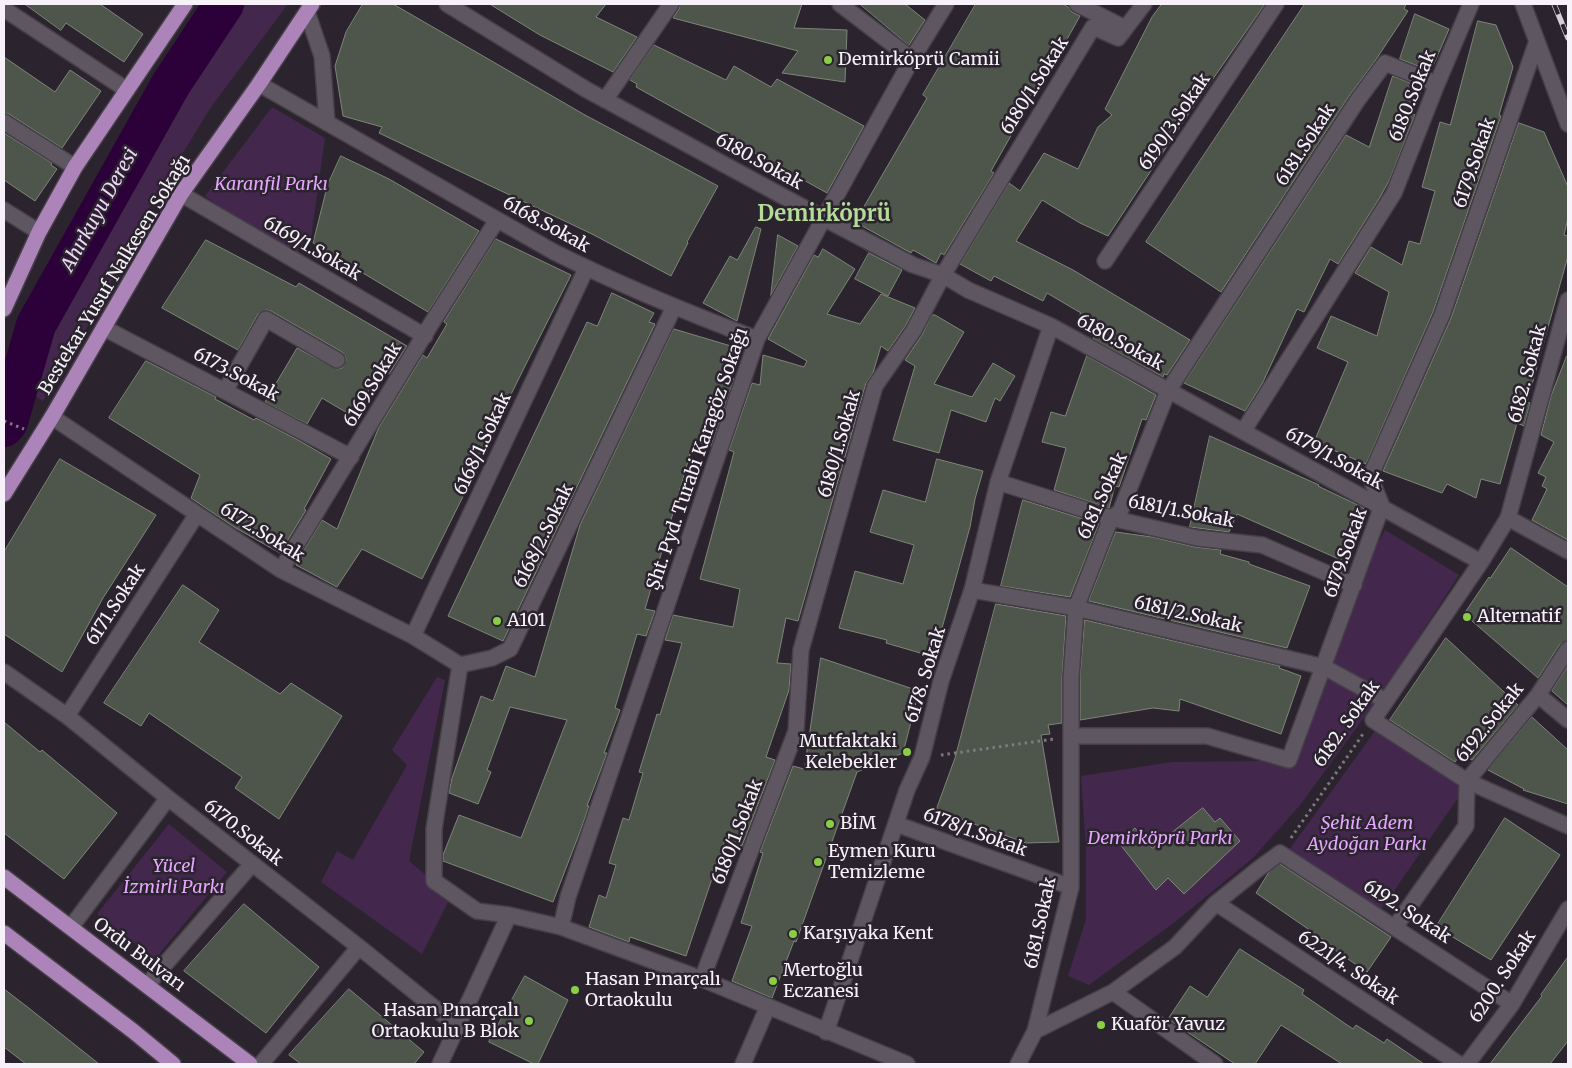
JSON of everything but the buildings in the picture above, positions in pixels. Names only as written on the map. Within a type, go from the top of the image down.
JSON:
[{"type":"main road","points":[[4,307],[39,232],[75,167],[185,4]]},
{"type":"main road","name":"Bestekar Yusuf Nalkesen Sokağı","points":[[4,494],[52,418],[181,194],[310,8]]},
{"type":"main road","name":"Ordu Bulvarı","points":[[4,877],[250,1064]]},
{"type":"main road","points":[[4,933],[133,1031],[173,1064]]},
{"type":"street","name":"6180.Sokak","points":[[447,4],[605,100],[823,218],[913,265],[943,275],[968,290],[1051,326],[1168,391]]},
{"type":"street","points":[[605,100],[672,4]]},
{"type":"street","points":[[840,4],[912,59]]},
{"type":"street","name":"Şht. Pyd. Turabi Karagöz Sokağı","points":[[561,927],[568,897],[757,339],[912,59],[946,4]]},
{"type":"street","points":[[1077,4],[1125,28],[1144,4]]},
{"type":"street","name":"6190/3.Sokak","points":[[1105,261],[1276,4]]},
{"type":"street","name":"6180.Sokak","points":[[1244,430],[1394,193],[1471,4]]},
{"type":"street","points":[[1523,4],[1568,124]]},
{"type":"street","points":[[310,8],[322,56],[327,123]]},
{"type":"street","points":[[4,9],[127,90]]},
{"type":"street","name":"6180/1.Sokak","points":[[702,979],[796,731],[801,650],[876,386],[914,330],[943,275],[1093,27],[1118,38],[1125,28]]},
{"type":"street","name":"6179.Sokak","points":[[1072,736],[1207,736],[1289,760],[1382,506],[1370,477],[1442,315],[1537,41]]},
{"type":"street","name":"6181.Sokak","points":[[1034,1031],[1071,887],[1071,678],[1076,608],[1111,518],[1120,512],[1168,391],[1352,109],[1385,63],[1437,84]]},
{"type":"street","name":"6168.Sokak","points":[[259,84],[586,269],[674,307],[757,339]]},
{"type":"street","points":[[4,122],[75,167]]},
{"type":"street","name":"6169/1.Sokak","points":[[181,194],[425,336]]},
{"type":"street","points":[[4,210],[39,232]]},
{"type":"street","name":"6169.Sokak","points":[[281,570],[497,220]]},
{"type":"street","name":"6168/1.Sokak","points":[[414,636],[586,269]]},
{"type":"street","name":"6182. Sokak","points":[[1373,720],[1481,562],[1508,518],[1568,300]]},
{"type":"street","name":"6168/2.Sokak","points":[[460,665],[492,658],[510,649],[674,307]]},
{"type":"street","points":[[225,391],[266,319],[337,360]]},
{"type":"street","name":"6178. Sokak","points":[[826,1032],[907,790],[922,757],[941,681],[972,590],[998,482],[1051,326]]},
{"type":"street","name":"6173.Sokak","points":[[104,328],[351,457]]},
{"type":"street","name":"6179/1.Sokak","points":[[1168,391],[1244,430],[1481,562]]},
{"type":"street","name":"6172.Sokak","points":[[52,418],[281,570],[414,636],[460,665]]},
{"type":"street","name":"6181/1.Sokak","points":[[998,482],[1111,518],[1197,538],[1262,546],[1354,585]]},
{"type":"street","name":"6171.Sokak","points":[[67,716],[197,514]]},
{"type":"street","points":[[1508,518],[1568,551]]},
{"type":"street","name":"6181/2.Sokak","points":[[972,590],[1076,608],[1324,666],[1386,701]]},
{"type":"street","name":"6192.Sokak","points":[[1395,927],[1466,826],[1467,781],[1538,695],[1568,649]]},
{"type":"street","points":[[460,665],[434,829],[434,881],[477,911],[509,915],[561,927],[702,979],[907,1064]]},
{"type":"street","name":"6170.Sokak","points":[[4,672],[67,716],[457,1026]]},
{"type":"street","points":[[1538,695],[1568,720]]},
{"type":"street","points":[[1373,720],[1467,781],[1568,826]]},
{"type":"street","points":[[71,927],[168,798]]},
{"type":"street","name":"6178/1.Sokak","points":[[896,824],[1071,887]]},
{"type":"street","points":[[1018,1064],[1034,1031],[1113,992],[1175,947],[1216,903],[1280,853]]},
{"type":"street","name":"6192. Sokak","points":[[1280,853],[1512,1004]]},
{"type":"street","points":[[147,985],[252,864]]},
{"type":"street","name":"6221/4. Sokak","points":[[1216,903],[1459,1064]]},
{"type":"street","name":"6200. Sokak","points":[[1467,1064],[1512,1004],[1568,909]]},
{"type":"street","points":[[440,1064],[509,915]]},
{"type":"street","points":[[261,1064],[359,947]]},
{"type":"street","points":[[1113,992],[1215,1064]]},
{"type":"street","points":[[743,1064],[768,1006]]},
{"type":"path","points":[[4,421],[12,424]]},
{"type":"path","name":"6182. Sokak","points":[[1280,853],[1373,720]]},
{"type":"path","points":[[922,757],[1072,736]]},
{"type":"green space","points":[[246,4],[288,4],[211,107],[148,210],[90,322],[43,401],[31,393],[49,330],[93,240],[137,169]]},
{"type":"green space","name":"Karanfil Parkı","points":[[272,107],[325,138],[311,238],[296,253],[242,223],[205,196]]},
{"type":"green space","name":"Demirköprü Parkı","points":[[1385,530],[1459,575],[1389,683],[1301,804],[1253,858],[1175,922],[1089,985],[1068,976],[1086,919],[1086,851],[1081,776],[1172,762],[1263,761],[1287,750],[1329,633]]},
{"type":"green space","points":[[437,677],[445,680],[409,861],[451,896],[422,954],[321,882],[337,851],[353,860],[407,765],[392,750]]},
{"type":"green space","name":"Şehit Adem Aydoğan Parkı","points":[[1375,731],[1464,789],[1381,910],[1289,850]]},
{"type":"green space","name":"Yücel İzmirli Parkı","points":[[169,824],[227,872],[155,959],[97,914]]},
{"type":"waterway","name":"Ahırkuyu Deresi","points":[[4,427],[8,422],[36,325],[171,84],[224,4]]},
{"type":"railway","points":[[1554,4],[1568,38]]},
{"type":"place","name":"Demirköprü Camii","points":[[828,60]]},
{"type":"place","name":"Alternatif","points":[[1467,617]]},
{"type":"place","name":"A101","points":[[497,621]]},
{"type":"place","name":"Mutfaktaki Kelebekler","points":[[907,752]]},
{"type":"place","name":"BİM","points":[[830,824]]},
{"type":"place","name":"Eymen Kuru Temizleme","points":[[818,862]]},
{"type":"place","name":"Karşıyaka Kent","points":[[793,934]]},
{"type":"place","name":"Mertoğlu Eczanesi","points":[[773,981]]},
{"type":"place","name":"Hasan Pınarçalı Ortaokulu","points":[[575,990]]},
{"type":"place","name":"Hasan Pınarçalı Ortaokulu B Blok","points":[[529,1021]]},
{"type":"place","name":"Kuaför Yavuz","points":[[1101,1025]]},
{"type":"district","name":"Demirköprü","points":[[824,215]]}]
